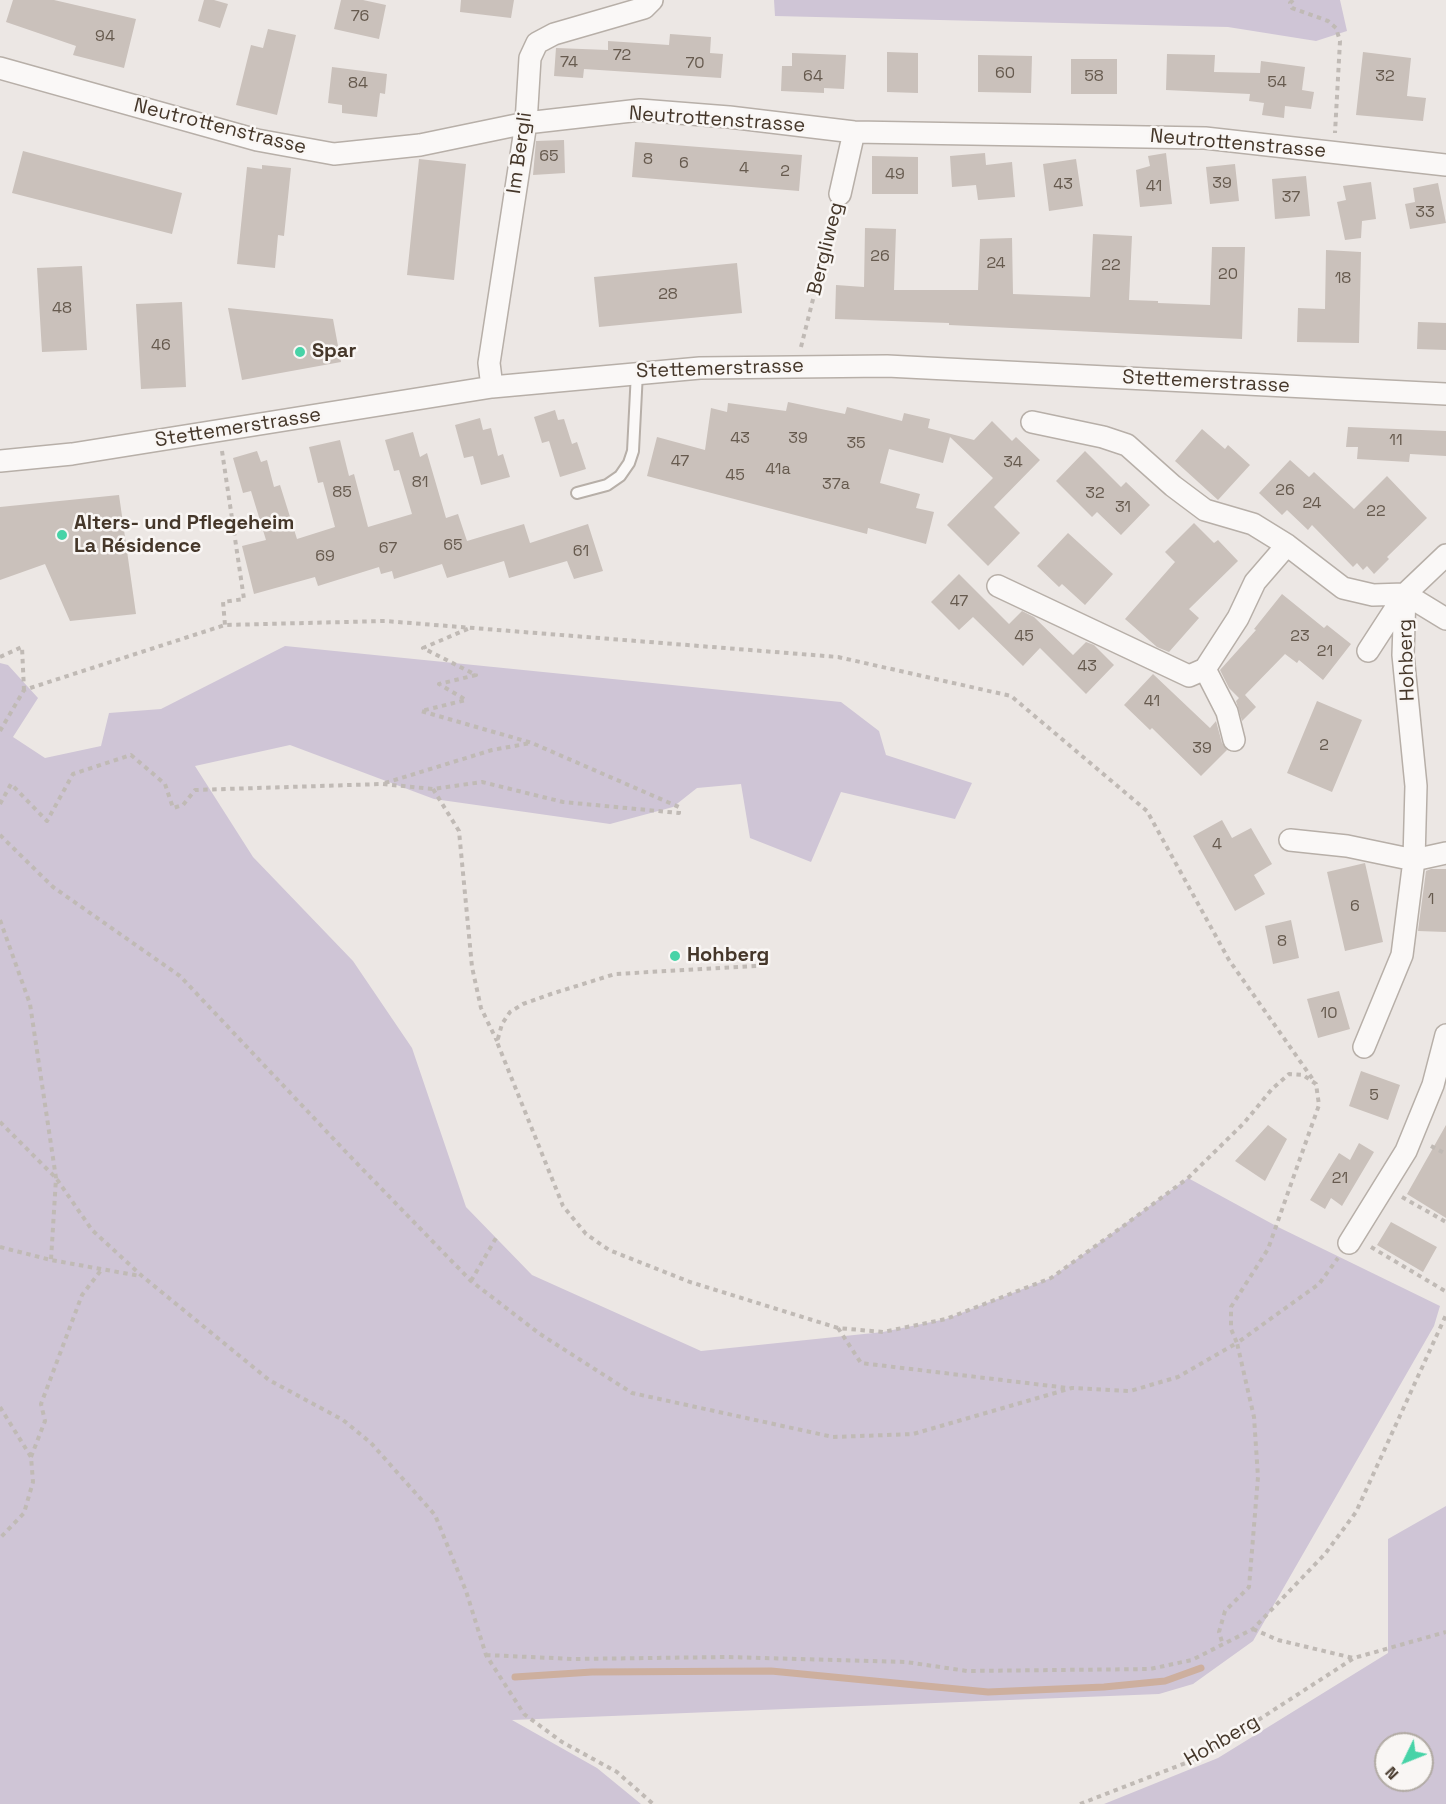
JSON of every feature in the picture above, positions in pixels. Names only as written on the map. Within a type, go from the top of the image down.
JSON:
[{"type":"street","name":"Im Bergli","points":[[492,387],[489,363],[526,123],[530,58],[537,43],[554,34],[644,8],[652,0]]},
{"type":"street","name":"Neutrottenstrasse","points":[[0,69],[257,140],[334,154],[420,146],[526,123],[639,110],[729,117],[854,132],[1205,138],[1446,165]]},
{"type":"street","name":"Bergliweg","points":[[840,194],[854,132]]},
{"type":"street","name":"Stettemerstrasse","points":[[0,462],[72,454],[492,387],[637,372],[796,365],[887,366],[1446,394]]},
{"type":"street","name":"Hohberg","points":[[1032,422],[1103,437],[1127,445],[1173,486],[1205,510],[1253,524],[1287,545],[1343,588],[1373,595],[1405,594],[1403,656],[1416,786],[1414,860],[1402,955],[1364,1047]]},
{"type":"street","points":[[998,586],[1189,676],[1205,669],[1238,618],[1256,582],[1287,545]]},
{"type":"street","points":[[1368,651],[1405,594],[1446,555]]},
{"type":"street","points":[[1405,594],[1446,619]]},
{"type":"street","points":[[1205,669],[1227,712],[1234,740]]},
{"type":"street","points":[[1290,840],[1347,846],[1414,860],[1446,853]]},
{"type":"street","points":[[1359,1245],[1406,1151],[1433,1085],[1446,1035]]},
{"type":"lane","points":[[577,493],[607,485],[620,476],[629,463],[633,450],[637,372]]},
{"type":"path","points":[[1293,0],[1290,3],[1292,8],[1328,21],[1336,28],[1340,41],[1334,152]]},
{"type":"path","name":"Bergliweg","points":[[796,365],[840,194]]},
{"type":"path","points":[[219,431],[244,599],[223,602],[225,625]]},
{"type":"path","points":[[24,690],[225,625],[385,621],[838,657],[1011,696],[1147,811],[1228,960],[1316,1084],[1319,1105],[1268,1249],[1231,1307],[1231,1329],[1237,1343],[1254,1417],[1258,1477],[1249,1587],[1225,1611],[1219,1632],[1223,1645]]},
{"type":"path","points":[[0,804],[11,784],[47,821],[73,774],[131,755],[165,784],[172,808],[183,805],[195,790],[382,784],[433,789],[482,782],[563,802],[679,813],[679,807],[532,743],[421,711],[466,700],[439,684],[476,675],[423,648],[471,628]]},
{"type":"path","points":[[0,657],[22,647],[24,690],[0,731]]},
{"type":"path","points":[[382,784],[492,750],[532,743]]},
{"type":"path","points":[[433,789],[459,831],[472,967],[481,1008],[563,1206],[586,1234],[609,1250],[690,1282],[838,1328],[883,1332],[946,1320],[1051,1278],[1188,1178],[1244,1123],[1272,1089],[1289,1074],[1303,1075],[1316,1084]]},
{"type":"path","points":[[0,835],[53,887],[180,975],[471,1281],[540,1334],[632,1393],[833,1437],[913,1434],[1072,1388]]},
{"type":"path","points":[[0,920],[30,1004],[56,1178],[51,1260]]},
{"type":"path","points":[[497,1042],[502,1024],[510,1012],[523,1004],[615,974],[756,966]]},
{"type":"path","points":[[0,1122],[56,1178],[92,1230],[142,1276],[268,1380],[344,1420],[371,1443],[435,1515],[466,1591],[486,1655],[524,1714],[562,1742],[617,1772],[653,1804]]},
{"type":"path","points":[[1399,1196],[1446,1222]]},
{"type":"path","points":[[471,1281],[496,1238]]},
{"type":"path","points":[[838,1328],[861,1363],[1072,1388],[1130,1391],[1178,1377],[1237,1343],[1319,1284],[1359,1245],[1445,1291]]},
{"type":"path","points":[[0,1247],[51,1260],[142,1276]]},
{"type":"path","points":[[0,1538],[24,1513],[33,1482],[31,1457],[45,1421],[41,1404],[81,1295],[102,1269]]},
{"type":"path","points":[[486,1655],[574,1659],[727,1657],[906,1662],[967,1671],[1150,1669],[1192,1660],[1253,1629],[1325,1554],[1356,1512],[1446,1315]]},
{"type":"path","points":[[0,1407],[31,1457]]},
{"type":"path","name":"Hohberg","points":[[1253,1629],[1278,1640],[1354,1658]]},
{"type":"path","name":"Hohberg","points":[[1080,1804],[1202,1757],[1354,1658],[1446,1632]]},
{"type":"shaded area","points":[[774,0],[1340,0],[1347,31],[1316,41],[1228,27],[775,16]]},
{"type":"shaded area","points":[[285,646],[841,702],[879,731],[886,755],[972,783],[955,819],[841,792],[811,862],[750,838],[741,784],[697,788],[673,807],[610,824],[434,799],[290,745],[195,766],[253,857],[353,961],[412,1048],[466,1207],[532,1275],[701,1351],[883,1332],[946,1319],[1051,1278],[1188,1178],[1278,1227],[1440,1306],[1434,1326],[1253,1641],[1193,1684],[1159,1694],[512,1720],[597,1768],[641,1804],[0,1804],[0,663],[8,665],[38,698],[13,737],[45,758],[101,746],[109,713],[161,709]]},
{"type":"shaded area","points":[[1446,1506],[1446,1804],[1104,1804],[1218,1758],[1388,1653],[1388,1539]]},
{"type":"building","points":[[13,0],[54,0],[136,19],[124,68],[73,55],[76,46],[6,22]]},
{"type":"building","points":[[204,0],[228,4],[220,28],[198,21]]},
{"type":"building","points":[[341,0],[363,0],[386,5],[379,39],[334,29]]},
{"type":"building","points":[[461,0],[514,0],[511,18],[460,12]]},
{"type":"building","points":[[268,29],[296,35],[277,115],[236,105],[251,45],[263,48]]},
{"type":"building","points":[[670,34],[711,37],[710,53],[723,54],[721,78],[584,69],[583,78],[554,76],[556,48],[608,50],[608,41],[669,45]]},
{"type":"building","points":[[887,52],[918,53],[918,93],[887,92]]},
{"type":"building","points":[[1363,52],[1411,58],[1407,96],[1426,98],[1423,121],[1356,115]]},
{"type":"building","points":[[792,53],[846,55],[844,89],[824,88],[824,93],[781,91],[782,66],[792,66]]},
{"type":"building","points":[[1167,54],[1215,55],[1214,72],[1260,73],[1261,61],[1305,67],[1302,90],[1314,92],[1311,109],[1285,106],[1284,118],[1262,115],[1264,103],[1249,101],[1250,94],[1166,90]]},
{"type":"building","points":[[978,55],[1032,56],[1031,93],[978,92]]},
{"type":"building","points":[[1071,59],[1117,59],[1117,94],[1071,94]]},
{"type":"building","points":[[332,67],[387,74],[385,94],[380,93],[377,117],[342,113],[342,105],[328,103]]},
{"type":"building","points":[[564,140],[565,173],[533,175],[536,141]]},
{"type":"building","points":[[635,142],[802,155],[799,191],[632,177]]},
{"type":"building","points":[[23,151],[182,193],[172,234],[12,193]]},
{"type":"building","points":[[985,153],[986,165],[1012,162],[1015,197],[978,200],[976,185],[952,187],[950,156]]},
{"type":"building","points":[[1166,153],[1172,204],[1140,207],[1136,170],[1150,166],[1148,156]]},
{"type":"building","points":[[872,156],[918,157],[918,194],[872,194]]},
{"type":"building","points":[[419,159],[466,164],[454,280],[407,275]]},
{"type":"building","points":[[1076,159],[1083,206],[1049,211],[1043,164]]},
{"type":"building","points":[[1235,164],[1239,201],[1210,204],[1206,167]]},
{"type":"building","points":[[262,165],[291,168],[284,236],[278,235],[275,268],[237,264],[247,167],[262,169]]},
{"type":"building","points":[[1306,176],[1310,216],[1275,219],[1272,179]]},
{"type":"building","points":[[1371,182],[1376,219],[1362,221],[1361,238],[1345,240],[1337,202],[1346,200],[1343,186]]},
{"type":"building","points":[[1438,183],[1446,223],[1410,229],[1405,204],[1415,202],[1413,188]]},
{"type":"building","points":[[865,228],[896,229],[894,290],[978,290],[980,239],[1012,238],[1013,294],[1090,297],[1093,234],[1132,236],[1129,300],[1210,305],[1212,247],[1245,247],[1242,339],[835,319],[836,285],[864,287]]},
{"type":"building","points":[[1326,250],[1361,252],[1359,343],[1297,342],[1298,308],[1325,309]]},
{"type":"building","points":[[737,263],[742,313],[599,327],[594,277]]},
{"type":"building","points":[[82,266],[87,350],[42,352],[37,268]]},
{"type":"building","points":[[182,302],[186,387],[141,389],[136,304]]},
{"type":"building","points":[[228,308],[333,319],[341,362],[242,380]]},
{"type":"building","points":[[1418,322],[1446,323],[1446,350],[1417,349]]},
{"type":"building","points":[[788,402],[845,414],[847,407],[902,421],[904,413],[930,419],[928,428],[974,440],[992,421],[1012,441],[1016,437],[1040,460],[994,507],[1020,533],[988,566],[947,525],[993,478],[950,437],[943,463],[889,449],[880,483],[920,494],[916,508],[934,512],[926,544],[868,528],[867,534],[647,476],[657,437],[705,450],[711,408],[727,412],[728,403],[786,411]]},
{"type":"building","points":[[555,410],[558,420],[564,419],[572,444],[577,442],[586,469],[560,477],[549,441],[542,443],[534,417]]},
{"type":"building","points":[[480,418],[483,430],[491,428],[498,456],[503,454],[510,477],[481,485],[473,456],[464,458],[455,425]]},
{"type":"building","points":[[1348,427],[1446,431],[1446,456],[1410,454],[1409,462],[1357,459],[1358,447],[1346,447]]},
{"type":"building","points":[[1202,429],[1225,449],[1228,445],[1250,465],[1218,500],[1175,461]]},
{"type":"building","points":[[413,432],[420,457],[427,453],[446,518],[458,514],[467,541],[524,524],[530,543],[588,524],[603,571],[574,579],[567,561],[509,578],[504,561],[447,578],[442,564],[394,579],[392,571],[381,574],[379,567],[318,586],[315,577],[254,594],[242,546],[266,540],[251,491],[243,493],[233,458],[257,451],[261,462],[267,460],[274,487],[280,485],[297,539],[335,527],[323,482],[318,483],[309,447],[340,440],[349,476],[354,474],[368,527],[412,514],[399,470],[394,471],[385,440]]},
{"type":"building","points":[[1085,451],[1121,487],[1126,482],[1150,505],[1121,535],[1097,512],[1092,517],[1056,481]]},
{"type":"building","points":[[1290,460],[1309,477],[1314,472],[1354,509],[1387,476],[1427,518],[1387,557],[1389,559],[1374,574],[1367,566],[1363,570],[1357,563],[1353,567],[1312,525],[1308,530],[1287,510],[1282,515],[1259,493]]},
{"type":"building","name":"Alters- und Pflegeheim La Résidence","points":[[119,495],[136,614],[70,621],[45,564],[0,580],[0,507]]},
{"type":"building","points":[[1194,523],[1214,543],[1218,540],[1238,561],[1189,609],[1199,618],[1169,652],[1157,647],[1125,619],[1175,562],[1165,552]]},
{"type":"building","points":[[1068,533],[1113,574],[1085,605],[1062,584],[1059,587],[1037,566]]},
{"type":"building","points":[[959,574],[1009,624],[1022,611],[1034,617],[1073,655],[1086,642],[1094,645],[1114,665],[1086,694],[1040,648],[1023,666],[973,617],[959,630],[931,602]]},
{"type":"building","points":[[1282,594],[1324,628],[1327,625],[1351,644],[1323,680],[1299,660],[1297,663],[1285,654],[1245,695],[1256,707],[1242,721],[1236,701],[1239,698],[1229,688],[1220,670],[1256,630],[1254,629]]},
{"type":"building","points":[[1153,674],[1210,728],[1216,721],[1222,743],[1227,750],[1201,776],[1152,728],[1150,730],[1124,705]]},
{"type":"building","points":[[1317,701],[1362,720],[1332,792],[1287,773]]},
{"type":"building","points":[[1222,820],[1232,838],[1251,828],[1272,864],[1254,875],[1265,894],[1235,911],[1193,836]]},
{"type":"building","points":[[1365,863],[1383,942],[1345,951],[1327,872]]},
{"type":"building","points":[[1446,869],[1446,932],[1418,931],[1426,871]]},
{"type":"building","points":[[1291,920],[1299,958],[1273,964],[1265,926]]},
{"type":"building","points":[[1339,991],[1350,1029],[1318,1038],[1307,999]]},
{"type":"building","points":[[1361,1071],[1400,1085],[1388,1120],[1349,1106]]},
{"type":"building","points":[[1268,1125],[1287,1139],[1265,1181],[1235,1161]]},
{"type":"building","points":[[1446,1125],[1446,1218],[1407,1194]]},
{"type":"building","points":[[1359,1143],[1374,1152],[1342,1206],[1331,1198],[1325,1209],[1310,1200],[1339,1153],[1350,1160]]},
{"type":"building","points":[[1391,1222],[1437,1247],[1423,1272],[1377,1245]]},
{"type":"waterway","points":[[515,1677],[592,1672],[771,1671],[988,1692],[1104,1687],[1165,1681],[1201,1668]]},
{"type":"place","name":"Spar","points":[[300,352]]},
{"type":"place","name":"Alters- und Pflegeheim La Résidence","points":[[62,535]]},
{"type":"place","name":"Hohberg","points":[[675,956]]}]
